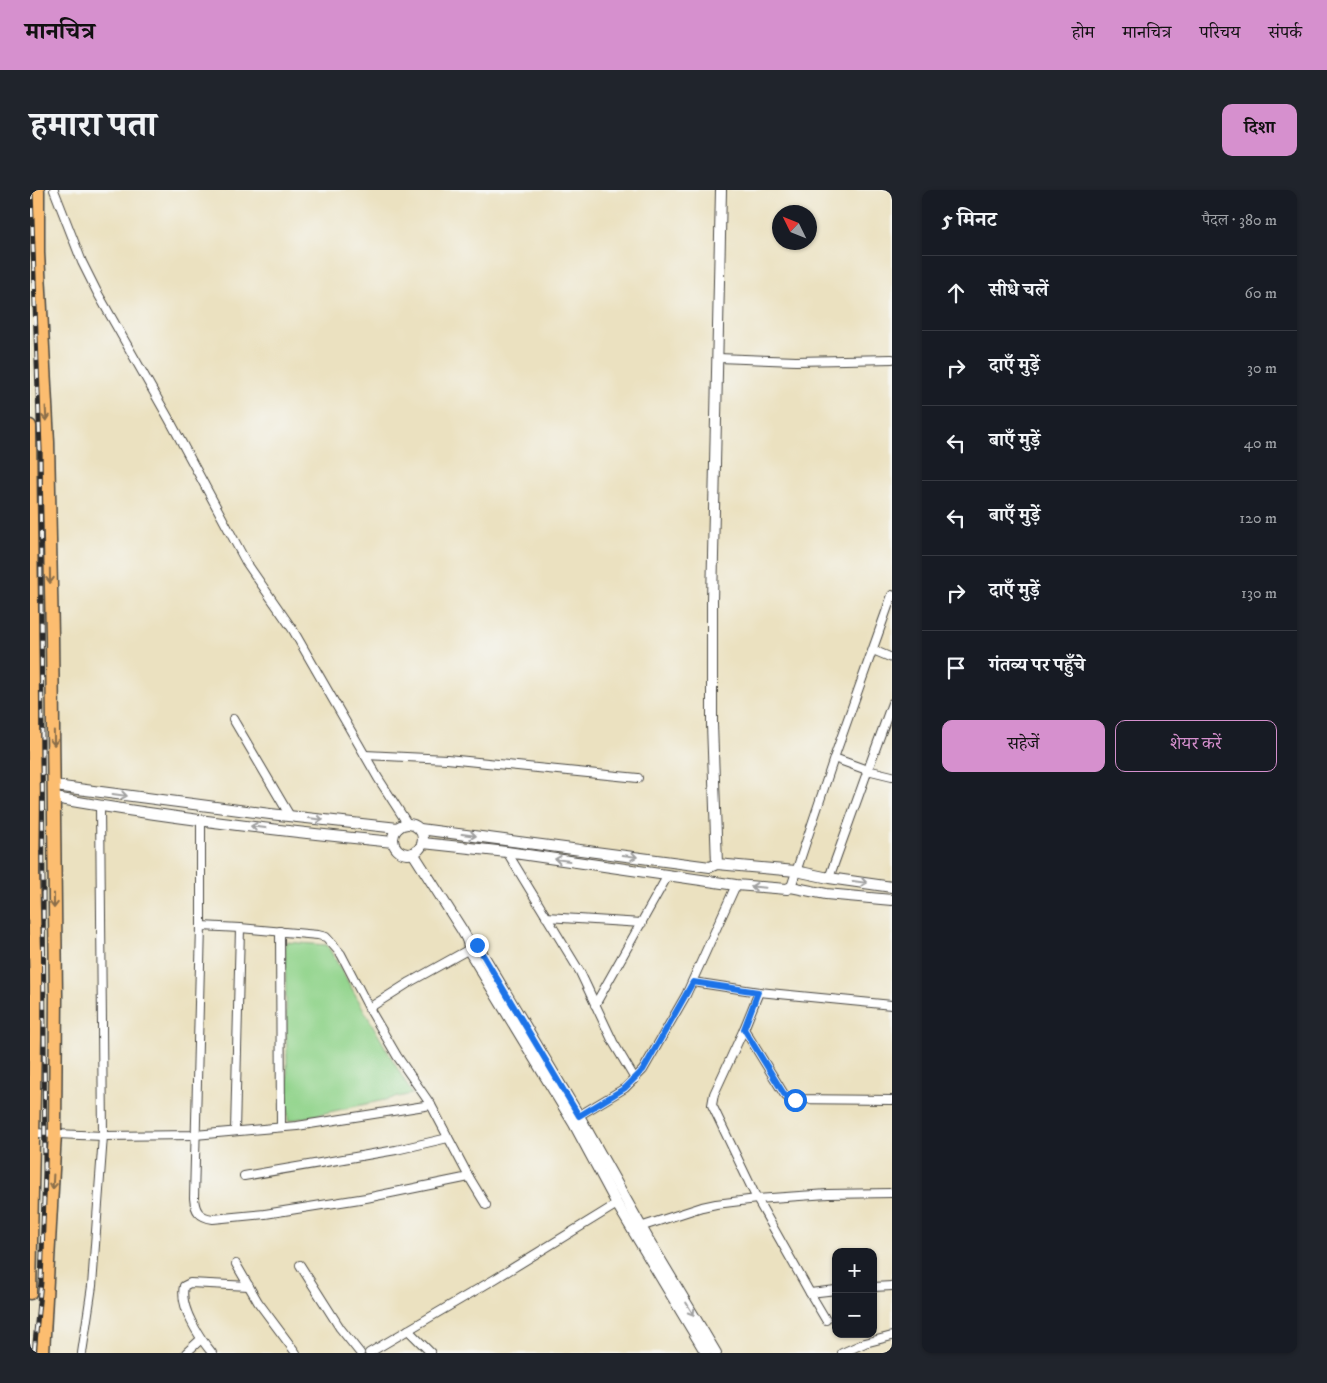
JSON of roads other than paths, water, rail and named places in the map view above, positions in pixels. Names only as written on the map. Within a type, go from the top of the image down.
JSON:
[{"type":"main road","points":[[38,190],[38,254],[48,442],[55,792],[56,1133],[43,1353]]},
{"type":"main road","points":[[30,426],[34,789],[33,1133],[30,1293]]},
{"type":"main road","points":[[34,789],[55,792]]},
{"type":"street","points":[[54,190],[82,262],[97,292],[169,419],[246,562],[293,630],[365,755],[402,826]]},
{"type":"street","points":[[717,864],[712,724],[712,601],[721,190]]},
{"type":"street","points":[[718,358],[796,361],[892,359]]},
{"type":"street","points":[[791,887],[834,758],[892,595]]},
{"type":"street","points":[[873,650],[892,658]]},
{"type":"street","points":[[829,878],[892,703]]},
{"type":"street","points":[[234,719],[290,816]]},
{"type":"street","points":[[365,755],[447,759],[638,778]]},
{"type":"street","points":[[834,758],[867,770],[892,776]]},
{"type":"street","points":[[55,792],[87,790],[290,816],[416,826],[420,829],[710,867],[717,864],[796,871],[892,887]]},
{"type":"street","points":[[85,803],[87,790]]},
{"type":"street","points":[[55,792],[85,803],[100,806],[201,820],[393,842]]},
{"type":"street","points":[[82,1353],[92,1286],[103,1136],[100,806]]},
{"type":"street","points":[[201,820],[201,926],[194,1198],[195,1208],[199,1214],[205,1218],[223,1219],[265,1214],[356,1200],[469,1177]]},
{"type":"street","points":[[402,826],[395,832],[393,842],[402,853],[412,854],[419,850],[423,843],[423,833],[420,829]]},
{"type":"street","points":[[423,843],[507,852],[736,885],[787,889],[791,887],[826,894],[892,900]]},
{"type":"street","points":[[507,852],[580,972],[613,1042],[635,1079]]},
{"type":"street","points":[[412,854],[471,944],[575,1118],[637,1228],[703,1352]]},
{"type":"street","points":[[595,1005],[668,875]]},
{"type":"street","points":[[575,1118],[625,1088],[643,1070],[693,982],[736,885]]},
{"type":"street","points":[[546,917],[642,923]]},
{"type":"street","points":[[201,926],[280,931],[326,937],[341,954],[369,1008],[397,1056],[431,1105],[486,1205]]},
{"type":"street","points":[[235,1131],[240,928]]},
{"type":"street","points":[[280,931],[281,1127]]},
{"type":"street","points":[[369,1008],[471,944]]},
{"type":"street","points":[[693,982],[758,992],[892,1006]]},
{"type":"street","points":[[758,992],[744,1029],[714,1094],[712,1105],[757,1199],[826,1320]]},
{"type":"street","points":[[744,1029],[784,1094],[789,1099],[892,1100]]},
{"type":"street","points":[[33,1133],[103,1136],[195,1135],[281,1127],[431,1105]]},
{"type":"street","points":[[575,1118],[617,1204],[637,1228],[716,1353]]},
{"type":"street","points":[[244,1176],[396,1150],[448,1138]]},
{"type":"street","points":[[637,1228],[702,1207],[757,1199],[828,1194],[892,1193]]},
{"type":"street","points":[[369,1353],[617,1204]]},
{"type":"street","points":[[236,1264],[258,1302],[296,1353]]},
{"type":"street","points":[[300,1265],[340,1328],[360,1353]]},
{"type":"street","points":[[212,1353],[191,1320],[185,1303],[184,1286],[190,1283],[249,1286]]},
{"type":"street","points":[[877,1287],[892,1286]]},
{"type":"street","points":[[810,1293],[832,1290]]},
{"type":"street","points":[[408,1330],[431,1353]]},
{"type":"street","points":[[842,1353],[865,1342],[892,1336]]},
{"type":"street","points":[[186,1353],[202,1339]]},
{"type":"railway","points":[[31,190],[40,449],[45,1171],[41,1282],[34,1353]]}]
